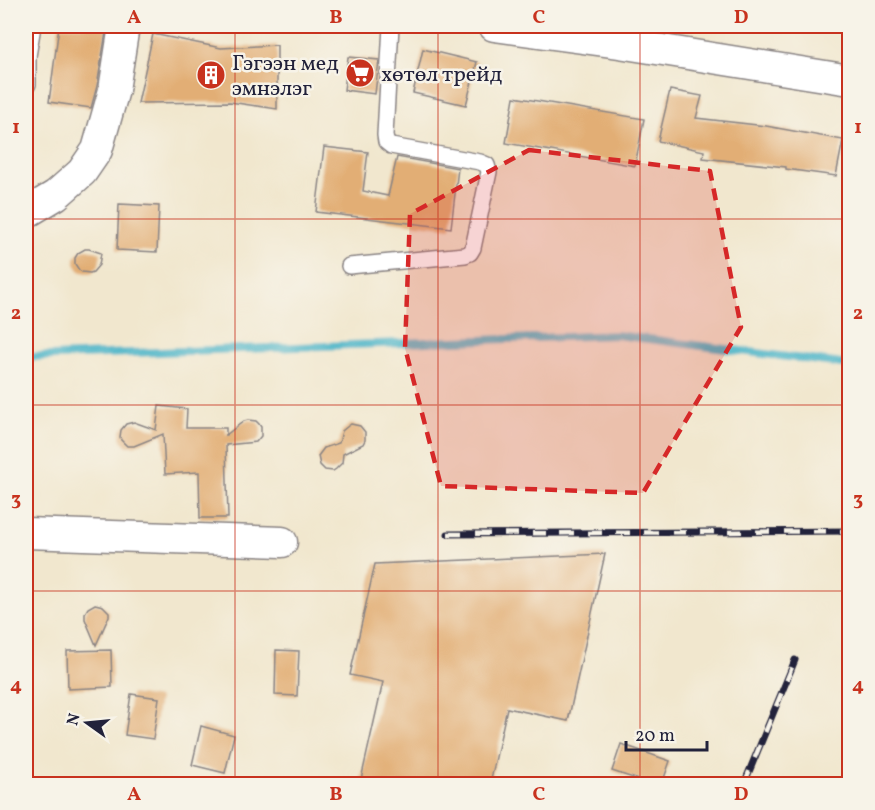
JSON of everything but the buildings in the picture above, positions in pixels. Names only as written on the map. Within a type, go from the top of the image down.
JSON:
[{"type":"street","points":[[26,213],[64,188],[82,172],[97,150],[114,90],[124,26]]},
{"type":"street","points":[[494,26],[619,43],[849,81]]},
{"type":"street","points":[[26,533],[282,542]]},
{"type":"lane","points":[[26,88],[28,84],[27,55],[33,26]]},
{"type":"lane","points":[[349,266],[470,253],[489,172],[487,165],[480,162],[391,146],[386,142],[391,26]]},
{"type":"highlighted area","points":[[529,150],[710,171],[741,327],[643,493],[441,486],[405,348],[410,214]]},
{"type":"waterway","points":[[26,357],[617,335],[850,365]]},
{"type":"railway","points":[[448,534],[850,531]]},
{"type":"railway","points":[[744,784],[795,660]]},
{"type":"railway","points":[[843,784],[850,778]]},
{"type":"place","name":"хөтөл трейд","points":[[360,73]]},
{"type":"place","name":"Гэгээн мед эмнэлэг","points":[[211,75]]}]
